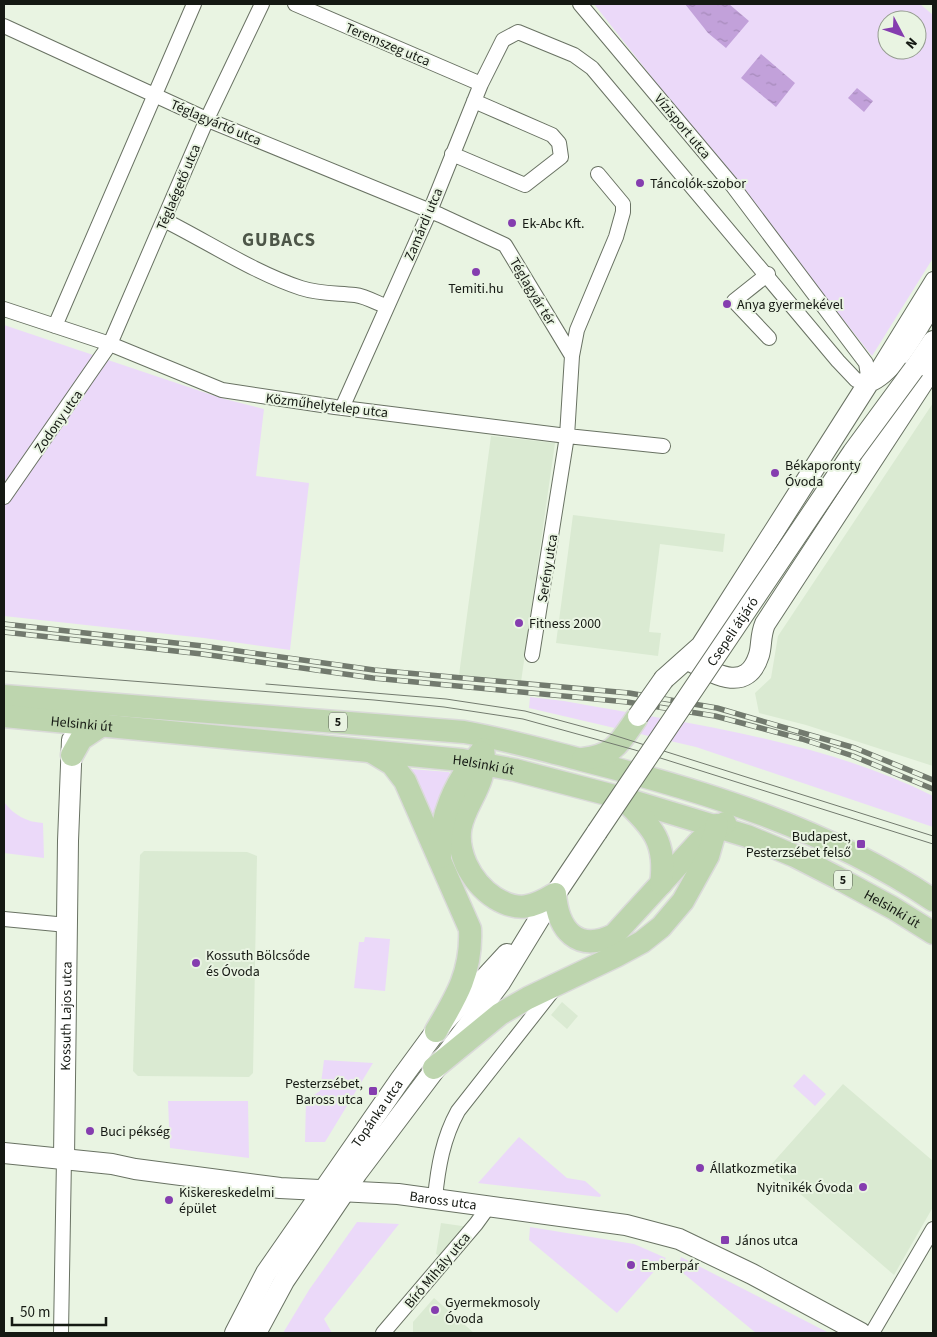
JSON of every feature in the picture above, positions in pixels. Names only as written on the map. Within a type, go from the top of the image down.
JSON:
[{"type":"main road","name":"Helsinki út","points":[[4,696],[61,700],[478,752],[515,770],[622,798],[747,836],[795,856],[844,881],[893,908],[933,934]]},
{"type":"main road","name":"Helsinki út","points":[[4,716],[371,751],[478,752],[506,740],[662,779],[767,815],[812,834],[877,866],[933,900]]},
{"type":"main road","points":[[582,760],[601,757],[612,751],[636,719]]},
{"type":"main road","points":[[636,719],[636,750],[644,763],[662,779]]},
{"type":"main road","points":[[72,755],[81,739],[91,730],[102,725]]},
{"type":"main road","points":[[371,751],[392,764],[404,781],[441,860],[470,929],[471,948],[469,965],[462,986],[436,1031]]},
{"type":"main road","points":[[478,752],[479,787]]},
{"type":"main road","points":[[441,860],[440,838],[450,799],[478,752]]},
{"type":"main road","points":[[515,770],[479,787],[468,804],[461,821],[458,835],[459,846],[472,878],[480,887],[511,906],[527,907],[541,902],[549,902],[568,932],[578,940],[601,941],[614,935],[700,841],[717,828],[732,820],[740,819],[808,846],[877,866]]},
{"type":"main road","points":[[434,1068],[500,1014],[629,949],[661,927],[683,901],[708,856],[717,828],[710,807],[698,791]]},
{"type":"main road","points":[[622,798],[654,831],[661,847],[664,865],[661,884]]},
{"type":"main road","points":[[708,856],[724,842],[747,836]]},
{"type":"street","points":[[55,326],[194,4]]},
{"type":"street","name":"Téglaégető utca","points":[[110,344],[207,119],[262,4]]},
{"type":"street","name":"Teremszeg utca","points":[[295,4],[481,84]]},
{"type":"street","name":"Vízisport utca","points":[[580,4],[732,185],[866,363],[869,382]]},
{"type":"street","name":"Téglagyártó utca","points":[[4,26],[207,119],[430,211]]},
{"type":"street","name":"Zamárdi utca","points":[[342,408],[430,211],[481,84],[503,40],[518,32],[574,55],[592,68],[768,274]]},
{"type":"street","points":[[452,154],[525,185],[561,157],[560,143],[552,136],[474,101]]},
{"type":"street","name":"Téglagyár tér","points":[[567,436],[572,356],[577,330],[616,236],[623,212],[622,204],[598,174]]},
{"type":"street","name":"Téglagyár tér","points":[[430,211],[505,245],[572,356]]},
{"type":"street","points":[[164,220],[215,246],[226,254],[302,288],[334,295],[356,295],[387,307]]},
{"type":"street","points":[[769,338],[734,301],[768,274],[856,380],[869,382],[880,378],[890,366],[933,303]]},
{"type":"street","points":[[636,719],[664,680],[674,669],[688,660],[701,646],[933,279]]},
{"type":"street","name":"Közműhelytelep utca","points":[[4,309],[110,344],[222,390],[342,408],[663,446]]},
{"type":"street","name":"Csepeli átjáró","points":[[924,368],[933,341]]},
{"type":"street","name":"Zodony utca","points":[[4,497],[110,344]]},
{"type":"street","points":[[838,360],[853,348]]},
{"type":"street","name":"Csepeli átjáró","points":[[549,902],[853,452],[924,368],[933,349]]},
{"type":"street","points":[[688,660],[715,674],[731,679],[745,675],[755,666],[760,652],[760,637],[765,624],[924,368]]},
{"type":"street","name":"Serény utca","points":[[532,655],[567,436]]},
{"type":"street","name":"Kossuth Lajos utca","points":[[61,700],[68,710],[71,722],[72,755],[67,925],[61,1333]]},
{"type":"street","name":"Topánka utca","points":[[234,1333],[266,1273],[436,1031],[491,972],[549,902]]},
{"type":"street","name":"Topánka utca","points":[[256,1333],[284,1281],[345,1191],[434,1068],[500,983],[549,902]]},
{"type":"street","points":[[4,919],[67,925]]},
{"type":"street","points":[[435,1198],[440,1158],[448,1129],[458,1111],[559,983]]},
{"type":"street","name":"Baross utca","points":[[4,1153],[64,1158],[216,1180],[323,1191],[435,1198],[626,1225],[679,1238],[752,1274],[861,1333]]},
{"type":"street","name":"Bíró Mihály utca","points":[[384,1333],[489,1206]]},
{"type":"street","points":[[872,1333],[933,1228]]},
{"type":"shaded area","points":[[594,4],[920,4],[933,15],[933,258],[872,356]]},
{"type":"shaded area","points":[[4,325],[221,398],[264,409],[256,476],[309,483],[290,650],[204,638],[4,616]]},
{"type":"shaded area","points":[[933,403],[933,766],[806,725],[759,713],[755,693],[771,678],[778,636]]},
{"type":"shaded area","points":[[491,436],[555,443],[521,682],[459,675]]},
{"type":"shaded area","points":[[573,515],[725,534],[723,552],[660,544],[649,632],[661,633],[658,656],[556,643]]},
{"type":"shaded area","points":[[530,697],[564,701],[705,726],[799,747],[845,760],[890,776],[933,796],[933,827],[696,747],[529,708]]},
{"type":"shaded area","points":[[410,769],[449,772],[452,778],[437,802],[432,817],[410,773]]},
{"type":"shaded area","points":[[4,802],[21,817],[43,823],[44,858],[4,853]]},
{"type":"shaded area","name":"Kossuth Bölcsőde és Óvoda","points":[[144,851],[247,852],[257,856],[253,1073],[249,1077],[138,1076],[133,1071],[140,855]]},
{"type":"shaded area","points":[[365,937],[390,939],[385,991],[354,988],[359,942],[364,942]]},
{"type":"shaded area","points":[[562,1002],[578,1016],[567,1029],[551,1015]]},
{"type":"shaded area","points":[[324,1060],[373,1063],[325,1142],[305,1142],[306,1100],[320,1091]]},
{"type":"shaded area","points":[[804,1074],[826,1094],[815,1106],[793,1086]]},
{"type":"shaded area","name":"Nyitnikék Óvoda","points":[[843,1084],[933,1161],[933,1207],[894,1275],[769,1167]]},
{"type":"shaded area","points":[[168,1101],[248,1101],[249,1158],[170,1148]]},
{"type":"shaded area","points":[[519,1137],[567,1178],[585,1181],[601,1195],[600,1197],[478,1183]]},
{"type":"shaded area","points":[[357,1222],[399,1224],[324,1319],[332,1333],[283,1333],[309,1290]]},
{"type":"shaded area","points":[[441,1223],[469,1227],[443,1258],[436,1254]]},
{"type":"shaded area","points":[[530,1227],[634,1244],[666,1258],[617,1313],[529,1240]]},
{"type":"shaded area","points":[[681,1257],[829,1333],[756,1333],[678,1269]]},
{"type":"shaded area","name":"Gyermekmosoly Óvoda","points":[[434,1298],[474,1333],[413,1333],[413,1322]]},
{"type":"water","points":[[685,4],[729,4],[749,21],[726,48],[708,33]]},
{"type":"water","points":[[761,54],[795,83],[776,107],[741,78]]},
{"type":"water","points":[[857,88],[873,101],[864,112],[848,98]]},
{"type":"tram line","points":[[4,671],[374,700],[444,707],[523,719],[635,750],[933,844]]},
{"type":"tram line","points":[[266,684],[446,699],[525,711],[610,734],[933,836]]},
{"type":"railway","points":[[4,624],[203,646],[374,670],[629,693],[717,708],[855,748],[933,780]]},
{"type":"railway","points":[[4,632],[202,654],[373,678],[627,702],[715,716],[802,739],[853,756],[933,789]]},
{"type":"place","name":"Táncolók-szobor","points":[[640,183]]},
{"type":"place","name":"Ek-Abc Kft.","points":[[512,223]]},
{"type":"place","name":"Temiti.hu","points":[[476,272]]},
{"type":"place","name":"Anya gyermekével","points":[[727,304]]},
{"type":"place","name":"Békaporonty Óvoda","points":[[775,473]]},
{"type":"place","name":"Fitness 2000","points":[[519,623]]},
{"type":"place","name":"Budapest, Pesterzsébet felső","points":[[861,844]]},
{"type":"place","name":"Kossuth Bölcsőde és Óvoda","points":[[196,963]]},
{"type":"place","name":"Pesterzsébet, Baross utca","points":[[373,1091]]},
{"type":"place","name":"Buci pékség","points":[[90,1131]]},
{"type":"place","name":"Állatkozmetika","points":[[700,1168]]},
{"type":"place","name":"Nyitnikék Óvoda","points":[[863,1187]]},
{"type":"place","name":"Kiskereskedelmi épület","points":[[169,1200]]},
{"type":"place","name":"János utca","points":[[725,1240]]},
{"type":"place","name":"Emberpár","points":[[631,1265]]},
{"type":"place","name":"Gyermekmosoly Óvoda","points":[[435,1310]]},
{"type":"district","name":"GUBACS","points":[[279,239]]}]
